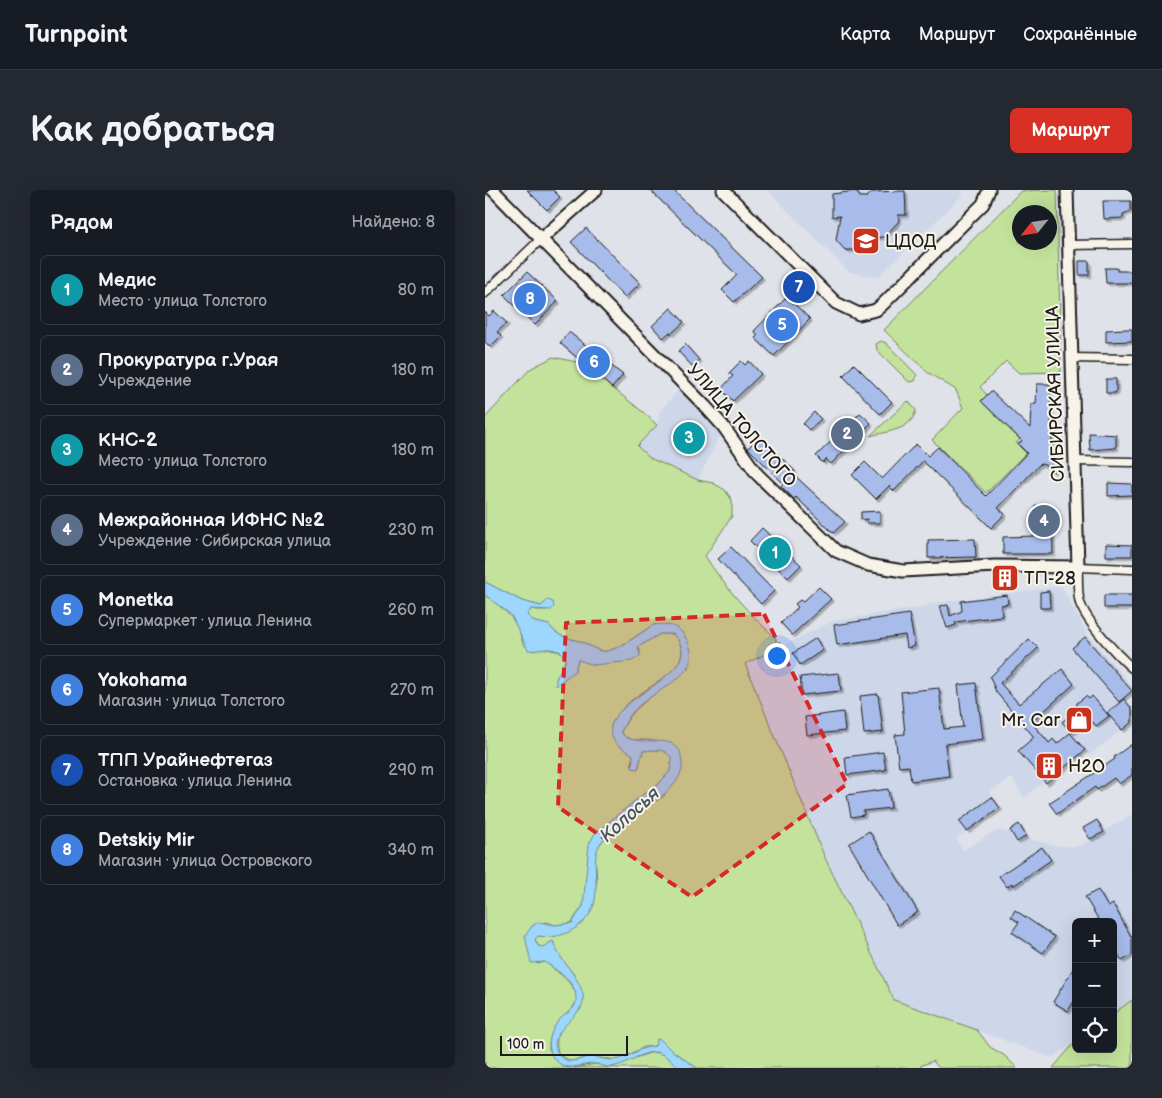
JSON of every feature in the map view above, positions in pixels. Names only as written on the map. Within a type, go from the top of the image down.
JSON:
[{"type":"street","name":"УЛИЦА ТОЛСТОГО","points":[[493,190],[717,418],[754,470],[836,551],[856,560],[897,571],[1004,566],[1077,567]]},
{"type":"street","points":[[485,293],[596,190]]},
{"type":"street","points":[[723,190],[836,303],[859,314],[876,310],[883,304],[997,190]]},
{"type":"street","points":[[983,204],[989,190]]},
{"type":"street","name":"СИБИРСКАЯ УЛИЦА","points":[[1067,190],[1079,596],[1082,608],[1119,655],[1132,668]]},
{"type":"street","points":[[1068,245],[1132,244]]},
{"type":"street","points":[[1071,358],[1132,358]]},
{"type":"street","points":[[1075,461],[1132,462]]},
{"type":"street","points":[[1077,567],[1132,569]]},
{"type":"highlighted area","points":[[764,614],[847,784],[692,897],[558,807],[566,623]]},
{"type":"shaded area","name":"ЦДОД","points":[[767,190],[962,190],[963,195],[878,277],[849,272]]},
{"type":"shaded area","points":[[679,389],[721,433],[698,480],[650,458],[637,446],[657,425],[660,411]]},
{"type":"shaded area","points":[[1061,586],[1088,635],[1132,686],[1132,691],[1124,699],[1132,709],[1132,722],[1089,755],[1085,750],[1046,783],[1044,781],[1024,798],[1012,778],[989,792],[1000,808],[956,839],[963,850],[992,833],[1003,830],[1005,833],[1016,826],[1017,822],[1027,838],[1057,846],[1080,846],[1132,814],[1132,1000],[1117,1011],[1117,918],[1072,918],[1072,1044],[1052,1058],[894,1000],[825,858],[745,664],[833,621],[928,606],[928,604]]},
{"type":"green space","points":[[1057,190],[1061,372],[1019,373],[1006,361],[980,387],[987,395],[981,401],[1020,439],[1016,443],[1026,453],[986,493],[932,440],[963,408],[956,390],[927,372],[884,330],[1021,191]]},
{"type":"green space","points":[[881,341],[886,343],[917,375],[915,381],[909,382],[877,350],[876,344]]},
{"type":"green space","points":[[553,357],[581,363],[657,425],[637,446],[650,458],[698,480],[713,483],[725,490],[732,500],[732,516],[705,556],[737,599],[776,638],[776,649],[745,664],[825,858],[894,1000],[977,1030],[990,1047],[1005,1056],[1017,1068],[939,1068],[933,1061],[920,1066],[922,1068],[697,1068],[671,1050],[661,1040],[657,1040],[655,1046],[644,1047],[618,1060],[590,1057],[571,1061],[559,1055],[557,1048],[558,1035],[565,1024],[581,1009],[575,976],[557,953],[553,941],[543,947],[538,946],[535,939],[538,936],[553,937],[584,922],[597,881],[595,855],[598,847],[604,839],[622,827],[641,810],[664,796],[680,751],[650,740],[628,738],[621,732],[627,721],[642,704],[688,668],[682,632],[653,625],[620,646],[601,651],[582,642],[562,636],[549,625],[535,622],[527,615],[531,609],[545,611],[548,601],[542,606],[522,601],[485,582],[485,418],[530,369]]},
{"type":"green space","points":[[908,401],[916,410],[909,422],[898,429],[870,436]]},
{"type":"green space","points":[[485,595],[514,621],[523,644],[534,651],[541,648],[561,652],[566,660],[556,679],[575,671],[578,660],[581,659],[594,665],[641,652],[638,647],[660,634],[673,634],[680,645],[682,654],[671,672],[626,705],[611,726],[615,742],[633,755],[631,764],[638,769],[643,751],[659,750],[669,755],[672,759],[670,771],[658,785],[645,793],[595,833],[583,906],[571,923],[555,925],[547,922],[532,926],[537,964],[545,962],[565,979],[575,991],[576,1000],[573,1008],[551,1034],[549,1049],[566,1067],[572,1068],[485,1068]]},
{"type":"green space","points":[[1132,1000],[1132,1068],[1053,1068],[1072,1046],[1072,1053],[1117,1053],[1117,1011]]},
{"type":"green space","points":[[653,1052],[665,1055],[682,1068],[573,1068],[596,1064],[608,1067]]},
{"type":"water","name":"Колосья","points":[[485,582],[522,601],[541,606],[548,600],[553,602],[554,607],[551,610],[531,609],[527,615],[535,622],[549,625],[562,636],[582,642],[601,651],[613,649],[628,642],[653,625],[662,624],[678,629],[684,635],[690,648],[691,659],[687,668],[671,684],[637,707],[621,732],[630,739],[671,743],[680,751],[682,770],[679,777],[666,793],[642,809],[620,829],[603,840],[598,849],[596,859],[596,894],[588,917],[568,932],[549,937],[538,936],[535,939],[538,946],[543,947],[553,941],[581,987],[583,994],[583,1002],[579,1010],[560,1031],[556,1039],[555,1047],[562,1058],[570,1061],[589,1057],[615,1060],[655,1046],[657,1039],[661,1040],[671,1050],[697,1068],[682,1068],[657,1052],[646,1053],[625,1063],[607,1067],[593,1064],[567,1067],[559,1064],[551,1052],[550,1038],[556,1024],[575,1005],[575,992],[573,986],[565,977],[545,962],[531,963],[525,936],[532,926],[539,922],[555,925],[572,923],[583,906],[589,844],[595,833],[645,793],[658,785],[670,771],[672,759],[669,755],[659,750],[643,751],[638,769],[632,768],[633,755],[614,741],[611,726],[619,713],[633,700],[667,676],[678,663],[682,649],[673,634],[660,634],[638,647],[640,656],[632,661],[594,665],[578,660],[575,671],[556,686],[556,679],[566,660],[561,652],[550,649],[528,650],[511,615],[485,595]]},
{"type":"building","points":[[527,190],[553,190],[560,197],[547,210]]},
{"type":"building","points":[[650,190],[673,190],[762,277],[734,302],[722,290],[737,275]]},
{"type":"building","points":[[856,191],[860,197],[867,197],[872,192],[905,191],[906,215],[898,215],[899,221],[884,237],[866,238],[866,241],[856,250],[845,250],[836,240],[840,216],[832,217],[832,194]]},
{"type":"building","points":[[1103,201],[1131,201],[1131,211],[1123,214],[1123,218],[1104,219]]},
{"type":"building","points":[[586,228],[640,283],[625,298],[571,242]]},
{"type":"building","points":[[1079,261],[1089,261],[1089,275],[1079,275]]},
{"type":"building","points":[[1105,268],[1117,268],[1117,271],[1132,271],[1132,283],[1106,283]]},
{"type":"building","points":[[527,272],[558,301],[535,325],[504,295]]},
{"type":"building","points":[[787,297],[810,319],[774,356],[755,338],[758,335],[754,331]]},
{"type":"building","points":[[671,308],[684,322],[671,334],[670,332],[663,338],[652,326]]},
{"type":"building","points":[[494,311],[507,323],[497,332],[501,336],[490,347],[485,342],[485,312],[489,316]]},
{"type":"building","points":[[1132,329],[1132,341],[1106,342],[1106,330]]},
{"type":"building","points":[[569,332],[623,375],[612,388],[560,343]]},
{"type":"building","points":[[685,344],[699,360],[692,366],[678,351]]},
{"type":"building","points":[[741,361],[745,365],[749,361],[761,374],[733,401],[721,389],[733,376],[729,373]]},
{"type":"building","points":[[854,364],[892,402],[880,414],[843,376]]},
{"type":"building","points":[[1106,379],[1116,379],[1116,393],[1106,393]]},
{"type":"building","points":[[1037,384],[1050,384],[1053,472],[1045,465],[1040,464],[998,508],[1005,514],[991,528],[923,461],[894,491],[889,486],[876,499],[852,475],[865,462],[882,479],[916,444],[928,456],[938,447],[986,496],[1027,453],[1018,444],[1022,441],[981,401],[991,391],[1030,428],[1031,404],[1036,404]]},
{"type":"building","points":[[814,412],[821,419],[809,430],[803,424]]},
{"type":"building","points":[[860,413],[871,423],[831,464],[826,459],[823,463],[816,456]]},
{"type":"building","points":[[686,430],[692,430],[697,435],[695,444],[686,446],[681,441],[681,435]]},
{"type":"building","points":[[1089,433],[1116,435],[1116,448],[1090,450]]},
{"type":"building","points":[[759,436],[795,471],[793,474],[845,522],[833,533],[796,497],[794,499],[781,486],[783,483],[748,448]]},
{"type":"building","points":[[1108,483],[1132,484],[1132,495],[1108,496]]},
{"type":"building","points":[[1035,506],[1052,506],[1053,554],[1003,554],[1003,537],[1035,536]]},
{"type":"building","points":[[880,511],[880,523],[867,523],[867,519],[861,520],[861,512]]},
{"type":"building","points":[[762,528],[801,565],[788,578],[750,541]]},
{"type":"building","points":[[975,539],[976,557],[928,558],[928,540]]},
{"type":"building","points":[[1106,544],[1132,545],[1132,556],[1106,556]]},
{"type":"building","points":[[731,547],[774,591],[761,604],[718,559]]},
{"type":"building","points":[[819,587],[831,599],[792,635],[781,623],[798,607],[795,604],[800,600],[803,602]]},
{"type":"building","points":[[1049,591],[1050,608],[1040,608],[1040,592]]},
{"type":"building","points":[[1007,595],[1008,604],[1001,605],[1002,616],[955,622],[956,625],[947,628],[940,606],[948,605],[950,616],[962,611],[961,601]]},
{"type":"building","points":[[1104,595],[1132,595],[1132,608],[1104,608]]},
{"type":"building","points":[[909,614],[915,646],[907,648],[905,635],[837,645],[834,625]]},
{"type":"building","points":[[1085,637],[1132,691],[1119,702],[1072,648]]},
{"type":"building","points":[[816,638],[823,650],[800,665],[793,653]]},
{"type":"building","points":[[1029,639],[1038,648],[1000,683],[1019,704],[1062,669],[1074,684],[1033,721],[1033,724],[1049,743],[1053,739],[1057,744],[1070,733],[1085,750],[1046,783],[1018,751],[1034,737],[996,692],[990,677]]},
{"type":"building","points":[[839,673],[841,691],[802,695],[800,677]]},
{"type":"building","points":[[976,683],[983,739],[945,744],[949,776],[911,781],[909,766],[899,767],[895,735],[905,734],[901,692],[939,688],[944,729],[963,727],[958,685]]},
{"type":"building","points":[[878,694],[883,732],[864,734],[860,696]]},
{"type":"building","points":[[1086,696],[1089,699],[1092,696],[1109,716],[1096,726],[1092,721],[1090,723],[1087,720],[1072,733],[1062,722],[1076,710],[1077,703]]},
{"type":"building","points":[[1124,699],[1132,709],[1132,722],[1122,730],[1107,713]]},
{"type":"building","points":[[843,712],[845,731],[807,735],[805,717]]},
{"type":"building","points":[[1132,744],[1132,775],[1119,784],[1114,778],[1097,790],[1095,787],[1057,814],[1049,803],[1115,759],[1114,757]]},
{"type":"building","points":[[883,752],[886,770],[847,775],[845,757]]},
{"type":"building","points":[[888,789],[891,808],[863,811],[864,815],[851,817],[847,795]]},
{"type":"building","points":[[992,797],[1000,808],[967,831],[959,821]]},
{"type":"building","points":[[1097,820],[1104,832],[1090,839],[1083,828]]},
{"type":"building","points":[[1019,824],[1026,836],[1017,842],[1010,830]]},
{"type":"building","points":[[869,831],[918,912],[897,925],[849,844]]},
{"type":"building","points":[[1042,847],[1051,860],[1013,886],[1012,883],[1007,887],[999,876]]},
{"type":"building","points":[[1098,890],[1108,907],[1113,904],[1132,938],[1132,955],[1122,961],[1117,953],[1117,918],[1098,918],[1085,897]]},
{"type":"building","points":[[1015,910],[1055,937],[1043,953],[1012,932],[1019,922],[1011,917]]},
{"type":"building","points":[[1072,971],[1072,1004],[1068,1011],[1053,1002]]},
{"type":"place","name":"ЦДОД","points":[[866,241]]},
{"type":"place","name":"ТПП Урайнефтегаз","points":[[799,287]]},
{"type":"place","name":"Detskiy Mir","points":[[530,299]]},
{"type":"place","name":"Monetka","points":[[782,325]]},
{"type":"place","name":"Yokohama","points":[[594,362]]},
{"type":"place","name":"Прокуратура г.Урая","points":[[847,434]]},
{"type":"place","name":"КНС-2","points":[[689,438]]},
{"type":"place","name":"Межрайонная ИФНС №2","points":[[1044,521]]},
{"type":"place","name":"Медис","points":[[775,553]]},
{"type":"place","name":"ТП-28","points":[[1005,578]]},
{"type":"place","name":"Mr. Car","points":[[1079,720]]},
{"type":"place","name":"Н2О","points":[[1049,766]]}]
